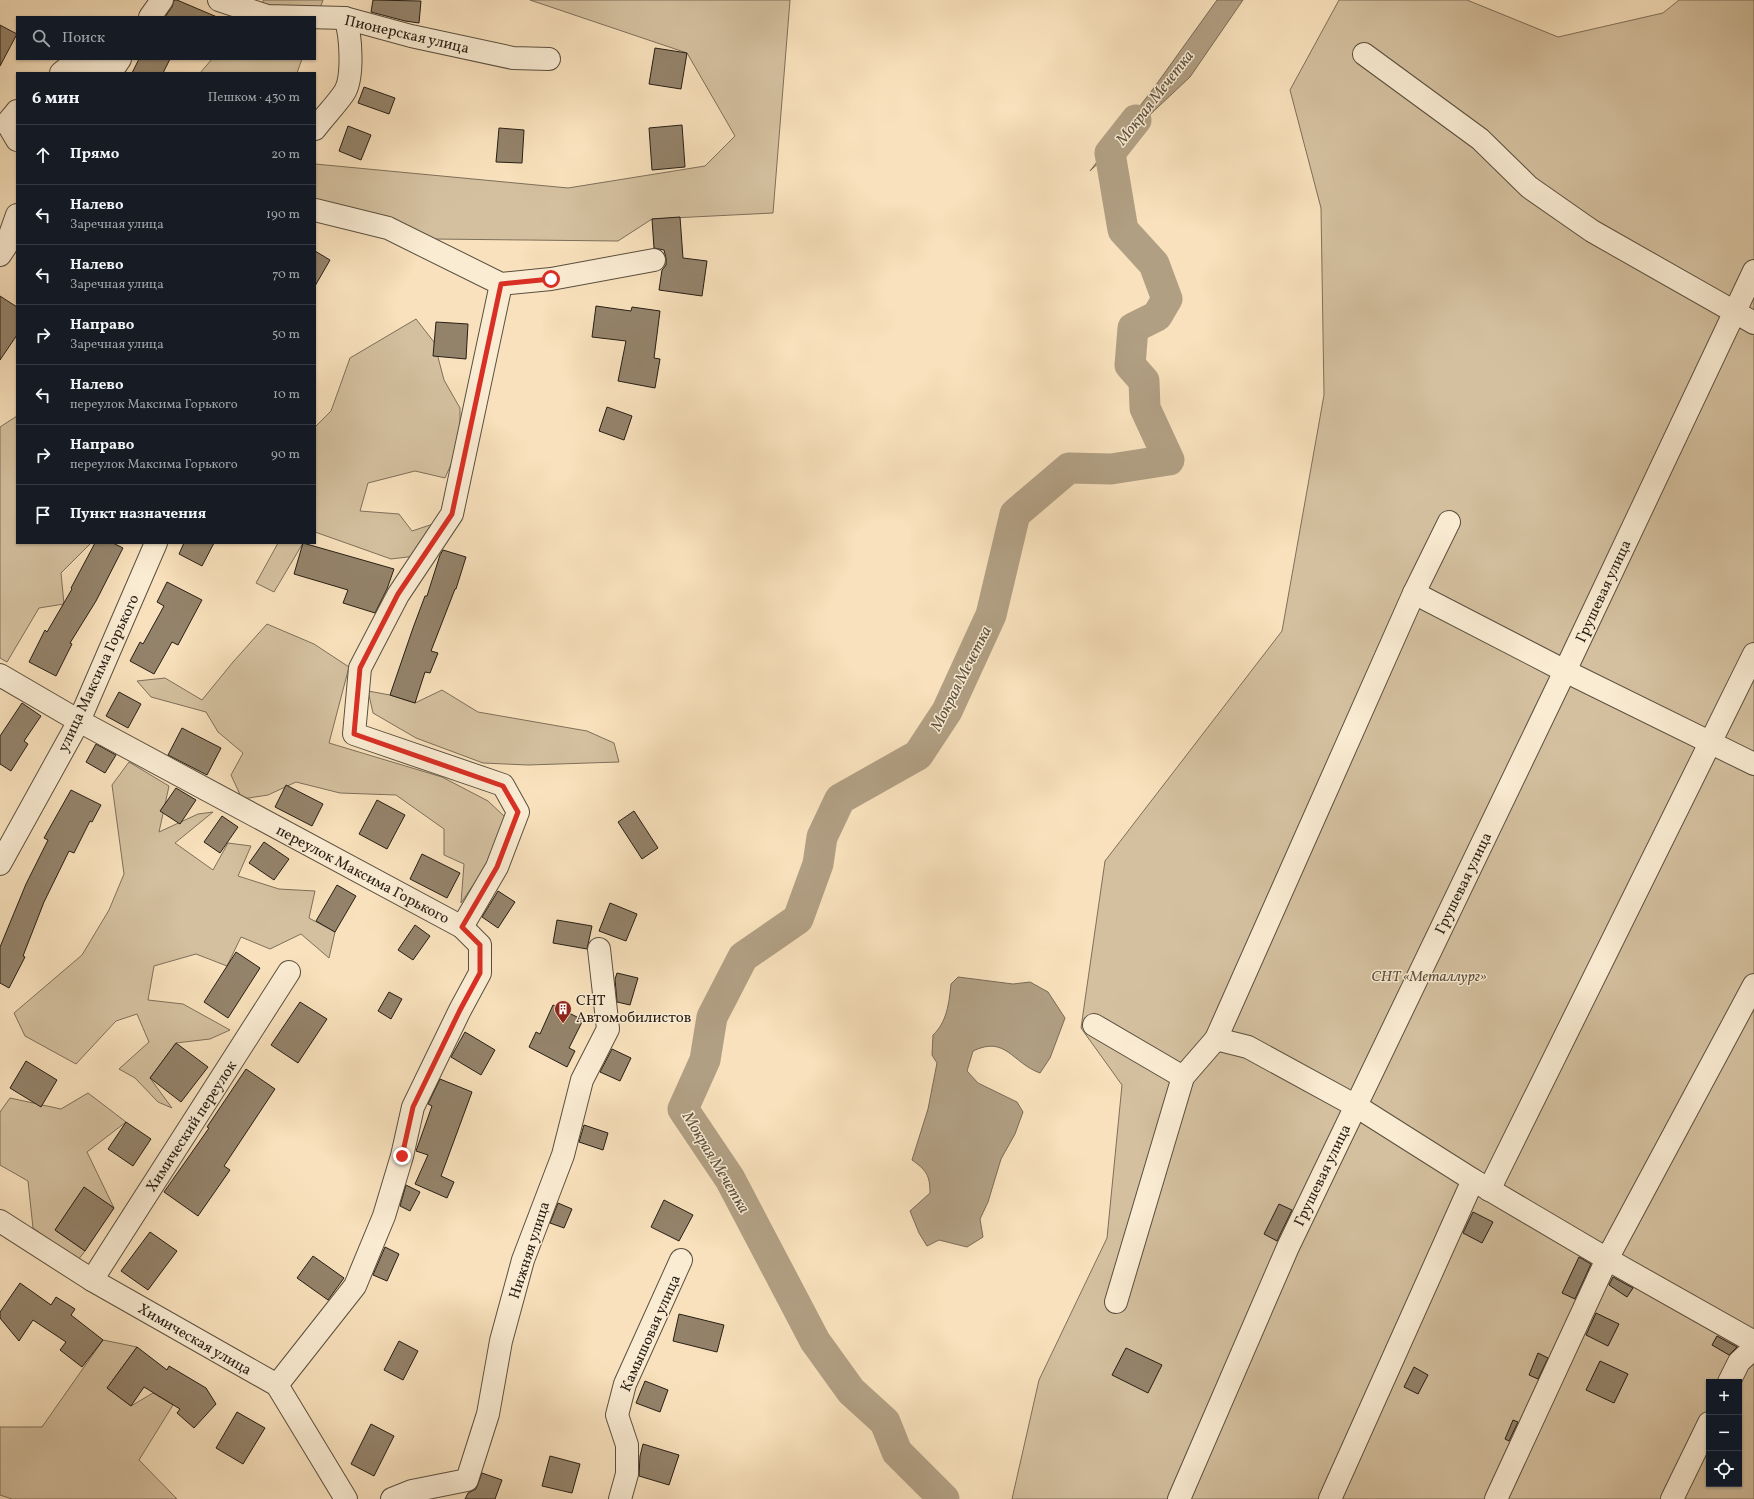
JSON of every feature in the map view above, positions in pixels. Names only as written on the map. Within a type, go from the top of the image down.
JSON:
[{"type":"street","points":[[151,16],[162,0]]},
{"type":"street","name":"Пионерская улица","points":[[219,0],[267,16]]},
{"type":"street","name":"Пионерская улица","points":[[316,17],[345,18],[411,36],[513,58],[549,59]]},
{"type":"street","points":[[316,128],[345,92],[351,64],[348,26],[345,18]]},
{"type":"street","points":[[1364,54],[1480,139],[1530,187],[1592,232],[1754,323]]},
{"type":"street","points":[[62,72],[72,64],[116,65],[119,60]]},
{"type":"street","points":[[316,210],[388,228],[501,284],[551,279],[654,260]]},
{"type":"street","points":[[8,250],[16,219]]},
{"type":"street","name":"Грушевая улица","points":[[1179,1499],[1288,1247],[1565,671],[1754,271]]},
{"type":"street","points":[[462,927],[497,867],[518,812],[503,786],[354,734],[360,668],[398,594],[452,514],[501,284]]},
{"type":"street","points":[[1116,1302],[1183,1077],[1216,1038],[1414,593],[1449,522]]},
{"type":"street","name":"улица Максима Горького","points":[[0,864],[79,722],[156,544]]},
{"type":"street","points":[[1414,593],[1565,671],[1754,764]]},
{"type":"street","points":[[1330,1499],[1481,1185],[1711,742],[1754,654]]},
{"type":"street","name":"переулок Максима Горького","points":[[0,675],[79,722],[462,927],[480,945],[480,973],[460,1010],[413,1107],[402,1156],[384,1216],[355,1286],[277,1386]]},
{"type":"street","name":"Нижняя улица","points":[[392,1499],[412,1491],[467,1480],[488,1414],[501,1341],[523,1260],[563,1154],[582,1080],[608,1029],[599,948]]},
{"type":"street","name":"Химический переулок","points":[[92,1280],[289,972]]},
{"type":"street","points":[[1496,1499],[1607,1259],[1754,985]]},
{"type":"street","points":[[1094,1025],[1183,1077]]},
{"type":"street","points":[[1216,1038],[1248,1047],[1356,1106],[1481,1185],[1607,1259],[1754,1342]]},
{"type":"street","name":"Химическая улица","points":[[0,1221],[92,1280],[277,1386],[346,1499]]},
{"type":"street","name":"Камышовая улица","points":[[620,1499],[627,1474],[627,1445],[617,1416],[625,1384],[681,1260]]},
{"type":"street","points":[[1730,1379],[1739,1362],[1754,1348]]},
{"type":"street","points":[[1672,1499],[1706,1429]]},
{"type":"green space","points":[[264,0],[323,0],[316,19],[316,16],[250,16]]},
{"type":"green space","points":[[530,0],[790,0],[773,213],[652,219],[618,241],[432,239],[316,209],[316,164],[568,188],[705,166],[735,136],[687,53]]},
{"type":"green space","name":"СНТ «Металлург»","points":[[1339,0],[1467,0],[1558,37],[1663,13],[1679,0],[1754,0],[1754,1499],[1012,1499],[1039,1380],[1107,1238],[1122,1085],[1081,1028],[1105,861],[1282,631],[1324,395],[1321,208],[1290,90]]},
{"type":"green space","points":[[211,60],[302,60],[297,72],[201,72]]},
{"type":"green space","points":[[416,319],[434,342],[444,380],[460,408],[460,444],[445,478],[415,471],[368,483],[360,511],[399,514],[412,531],[433,524],[424,555],[391,559],[316,532],[316,426],[331,411],[350,358]]},
{"type":"green space","points":[[16,417],[16,544],[90,544],[61,573],[64,604],[39,608],[7,662],[0,658],[0,427]]},
{"type":"green space","points":[[277,544],[302,544],[274,592],[256,583]]},
{"type":"green space","points":[[267,624],[314,644],[349,667],[329,743],[442,777],[488,801],[505,817],[488,863],[461,903],[464,864],[444,855],[444,829],[396,795],[340,793],[296,782],[268,795],[242,799],[231,775],[243,753],[218,732],[206,712],[151,697],[137,681],[165,678],[202,700]]},
{"type":"green space","points":[[442,690],[478,712],[587,731],[614,743],[619,762],[528,765],[483,763],[416,738],[373,713],[368,691],[390,695],[415,703]]},
{"type":"green space","points":[[129,762],[169,786],[159,832],[198,814],[213,812],[175,843],[213,870],[228,843],[251,846],[238,876],[279,889],[315,891],[309,918],[335,932],[329,958],[301,934],[270,949],[241,937],[227,966],[196,954],[154,966],[148,1000],[183,1004],[230,1030],[210,1039],[176,1043],[150,1078],[172,1108],[158,1102],[135,1078],[119,1069],[149,1042],[137,1014],[116,1021],[76,1064],[25,1036],[14,1013],[82,955],[109,910],[124,874],[112,785]]},
{"type":"green space","points":[[88,1093],[126,1122],[87,1152],[114,1208],[84,1188],[55,1230],[85,1251],[78,1260],[33,1228],[28,1181],[0,1165],[0,1112],[10,1098],[61,1109]]},
{"type":"green space","points":[[103,1340],[137,1347],[107,1388],[131,1406],[153,1393],[173,1405],[139,1460],[177,1499],[12,1499],[0,1495],[0,1427],[42,1427]]},
{"type":"water","points":[[1217,0],[1243,0],[1190,77],[1090,171],[1153,89]]},
{"type":"water","points":[[958,977],[1013,984],[1030,982],[1048,992],[1065,1018],[1050,1058],[1040,1073],[1030,1069],[1001,1048],[993,1046],[984,1047],[973,1051],[967,1071],[978,1083],[1017,1102],[1023,1112],[1015,1134],[1001,1159],[988,1202],[980,1219],[983,1237],[967,1247],[939,1240],[927,1246],[919,1233],[910,1211],[930,1193],[929,1182],[924,1170],[912,1160],[928,1109],[937,1063],[932,1055],[933,1035],[938,1030],[944,1018],[948,1005],[951,984]]},
{"type":"building","points":[[174,0],[177,0],[215,16],[166,16],[172,7]]},
{"type":"building","points":[[373,0],[421,1],[419,23],[371,12]]},
{"type":"building","points":[[0,25],[16,33],[16,36],[0,66]]},
{"type":"building","points":[[655,48],[687,53],[681,89],[649,84]]},
{"type":"building","points":[[138,60],[170,60],[164,72],[132,72]]},
{"type":"building","points":[[364,87],[395,98],[389,114],[358,103]]},
{"type":"building","points":[[682,125],[685,167],[652,170],[649,128]]},
{"type":"building","points":[[348,126],[371,135],[361,160],[339,151]]},
{"type":"building","points":[[499,128],[524,130],[522,163],[496,162]]},
{"type":"building","points":[[680,217],[683,258],[707,261],[702,296],[659,290],[662,270],[666,265],[666,258],[664,250],[654,248],[652,219]]},
{"type":"building","points":[[316,252],[330,260],[316,284]]},
{"type":"building","points":[[0,296],[16,306],[16,336],[0,360]]},
{"type":"building","points":[[596,306],[631,311],[632,307],[660,311],[654,358],[660,359],[655,388],[618,381],[626,341],[592,337]]},
{"type":"building","points":[[436,322],[468,324],[466,359],[433,356]]},
{"type":"building","points":[[607,407],[632,416],[624,440],[599,431]]},
{"type":"building","points":[[94,544],[115,544],[123,548],[96,601],[70,643],[72,644],[56,676],[29,662],[45,630],[47,632],[72,589],[71,588]]},
{"type":"building","points":[[184,544],[213,544],[202,566],[179,554]]},
{"type":"building","points":[[303,544],[394,569],[387,589],[375,613],[343,603],[348,590],[294,574]]},
{"type":"building","points":[[443,550],[466,557],[456,589],[431,651],[438,653],[430,673],[425,672],[415,703],[390,695],[413,628],[425,596],[427,596]]},
{"type":"building","points":[[167,582],[202,600],[178,645],[172,642],[154,674],[130,661],[140,642],[143,644],[164,606],[157,602]]},
{"type":"building","points":[[119,692],[141,704],[128,728],[106,716]]},
{"type":"building","points":[[22,703],[41,716],[24,741],[28,744],[11,771],[0,764],[0,736]]},
{"type":"building","points":[[182,728],[221,748],[207,775],[168,755]]},
{"type":"building","points":[[96,744],[116,755],[105,773],[86,762]]},
{"type":"building","points":[[286,785],[323,804],[312,826],[275,807]]},
{"type":"building","points":[[176,788],[196,800],[180,824],[160,811]]},
{"type":"building","points":[[71,790],[101,805],[92,822],[90,821],[74,853],[69,851],[44,902],[23,956],[25,957],[9,988],[0,983],[0,947],[26,884],[48,840],[44,838]]},
{"type":"building","points":[[377,800],[405,815],[387,849],[359,834]]},
{"type":"building","points":[[634,811],[658,848],[642,859],[618,822]]},
{"type":"building","points":[[222,816],[238,827],[220,853],[204,842]]},
{"type":"building","points":[[264,842],[289,859],[274,880],[249,863]]},
{"type":"building","points":[[422,854],[460,873],[447,898],[410,879]]},
{"type":"building","points":[[337,885],[356,896],[335,932],[316,921]]},
{"type":"building","points":[[498,891],[515,902],[498,928],[482,917]]},
{"type":"building","points":[[610,903],[637,914],[626,941],[599,931]]},
{"type":"building","points":[[557,920],[592,926],[587,949],[553,943]]},
{"type":"building","points":[[415,925],[430,936],[413,960],[398,950]]},
{"type":"building","points":[[236,952],[260,968],[228,1018],[204,1002]]},
{"type":"building","points":[[617,973],[638,978],[630,1005],[617,1002],[615,979]]},
{"type":"building","points":[[389,992],[402,999],[391,1019],[378,1011]]},
{"type":"building","points":[[300,1002],[327,1019],[298,1063],[271,1045]]},
{"type":"building","points":[[553,1005],[583,1020],[569,1048],[575,1051],[567,1067],[529,1047],[536,1032],[540,1034]]},
{"type":"building","points":[[465,1032],[495,1050],[481,1075],[451,1057]]},
{"type":"building","points":[[176,1043],[208,1067],[181,1102],[150,1078]]},
{"type":"building","points":[[612,1049],[631,1058],[620,1081],[600,1072]]},
{"type":"building","points":[[26,1061],[57,1080],[41,1107],[10,1088]]},
{"type":"building","points":[[246,1069],[275,1089],[224,1166],[230,1170],[198,1216],[164,1192],[209,1128],[207,1127]]},
{"type":"building","points":[[440,1079],[472,1092],[441,1176],[454,1182],[447,1198],[415,1184],[428,1155],[416,1151],[432,1106],[428,1104]]},
{"type":"building","points":[[126,1122],[151,1139],[133,1166],[108,1149]]},
{"type":"building","points":[[584,1125],[608,1133],[603,1150],[579,1142]]},
{"type":"building","points":[[406,1185],[420,1192],[410,1211],[400,1206]]},
{"type":"building","points":[[84,1187],[114,1208],[85,1251],[55,1230]]},
{"type":"building","points":[[664,1200],[693,1215],[679,1241],[651,1227]]},
{"type":"building","points":[[558,1203],[572,1209],[564,1228],[550,1223]]},
{"type":"building","points":[[1279,1204],[1292,1210],[1277,1241],[1264,1234]]},
{"type":"building","points":[[1473,1212],[1493,1222],[1482,1243],[1463,1233]]},
{"type":"building","points":[[150,1232],[177,1251],[148,1290],[121,1271]]},
{"type":"building","points":[[385,1247],[399,1254],[387,1281],[373,1275]]},
{"type":"building","points":[[313,1256],[344,1278],[328,1300],[297,1278]]},
{"type":"building","points":[[1579,1257],[1591,1264],[1575,1299],[1562,1293]]},
{"type":"building","points":[[1613,1277],[1633,1288],[1627,1297],[1609,1285]]},
{"type":"building","points":[[20,1283],[51,1305],[56,1297],[75,1309],[71,1315],[103,1340],[82,1367],[60,1350],[66,1342],[33,1320],[19,1341],[0,1318],[0,1312]]},
{"type":"building","points":[[1596,1313],[1619,1324],[1608,1346],[1586,1335]]},
{"type":"building","points":[[679,1314],[724,1325],[717,1352],[673,1341]]},
{"type":"building","points":[[1717,1336],[1737,1347],[1729,1355],[1712,1345]]},
{"type":"building","points":[[399,1341],[418,1351],[403,1380],[384,1370]]},
{"type":"building","points":[[137,1347],[167,1370],[169,1366],[206,1388],[216,1404],[194,1428],[177,1413],[180,1409],[144,1387],[131,1406],[107,1388]]},
{"type":"building","points":[[1126,1348],[1162,1365],[1148,1393],[1112,1375]]},
{"type":"building","points":[[1538,1353],[1548,1358],[1538,1379],[1529,1375]]},
{"type":"building","points":[[1600,1361],[1628,1374],[1614,1403],[1586,1390]]},
{"type":"building","points":[[1414,1367],[1428,1375],[1418,1394],[1404,1387]]},
{"type":"building","points":[[645,1381],[668,1390],[660,1412],[636,1403]]},
{"type":"building","points":[[237,1412],[265,1428],[243,1464],[216,1448]]},
{"type":"building","points":[[1513,1420],[1518,1422],[1509,1441],[1505,1439]]},
{"type":"building","points":[[371,1424],[394,1436],[374,1476],[351,1464]]},
{"type":"building","points":[[643,1444],[679,1455],[669,1485],[639,1476],[640,1456]]},
{"type":"building","points":[[550,1456],[580,1464],[572,1493],[542,1486]]},
{"type":"building","points":[[482,1473],[502,1480],[495,1499],[465,1499],[468,1493],[476,1489]]},
{"type":"waterway","name":"Мокрая Мечетка","points":[[944,1499],[897,1452],[885,1422],[851,1391],[815,1341],[730,1179],[683,1109],[705,1060],[712,1017],[743,957],[798,919],[818,864],[822,837],[840,799],[918,755],[947,711],[991,615],[1015,514],[1069,468],[1111,469],[1169,460],[1145,408],[1144,381],[1130,365],[1133,328],[1157,316],[1167,299],[1154,264],[1123,230],[1110,153],[1136,120]]},
{"type":"place","name":"СНТ Автомобилистов","points":[[563,1024]]},
{"type":"route","points":[[402,1156],[413,1107],[460,1010],[480,973],[480,945],[462,927],[497,867],[518,812],[503,786],[354,734],[360,668],[398,594],[452,514],[501,284],[551,279]]}]
